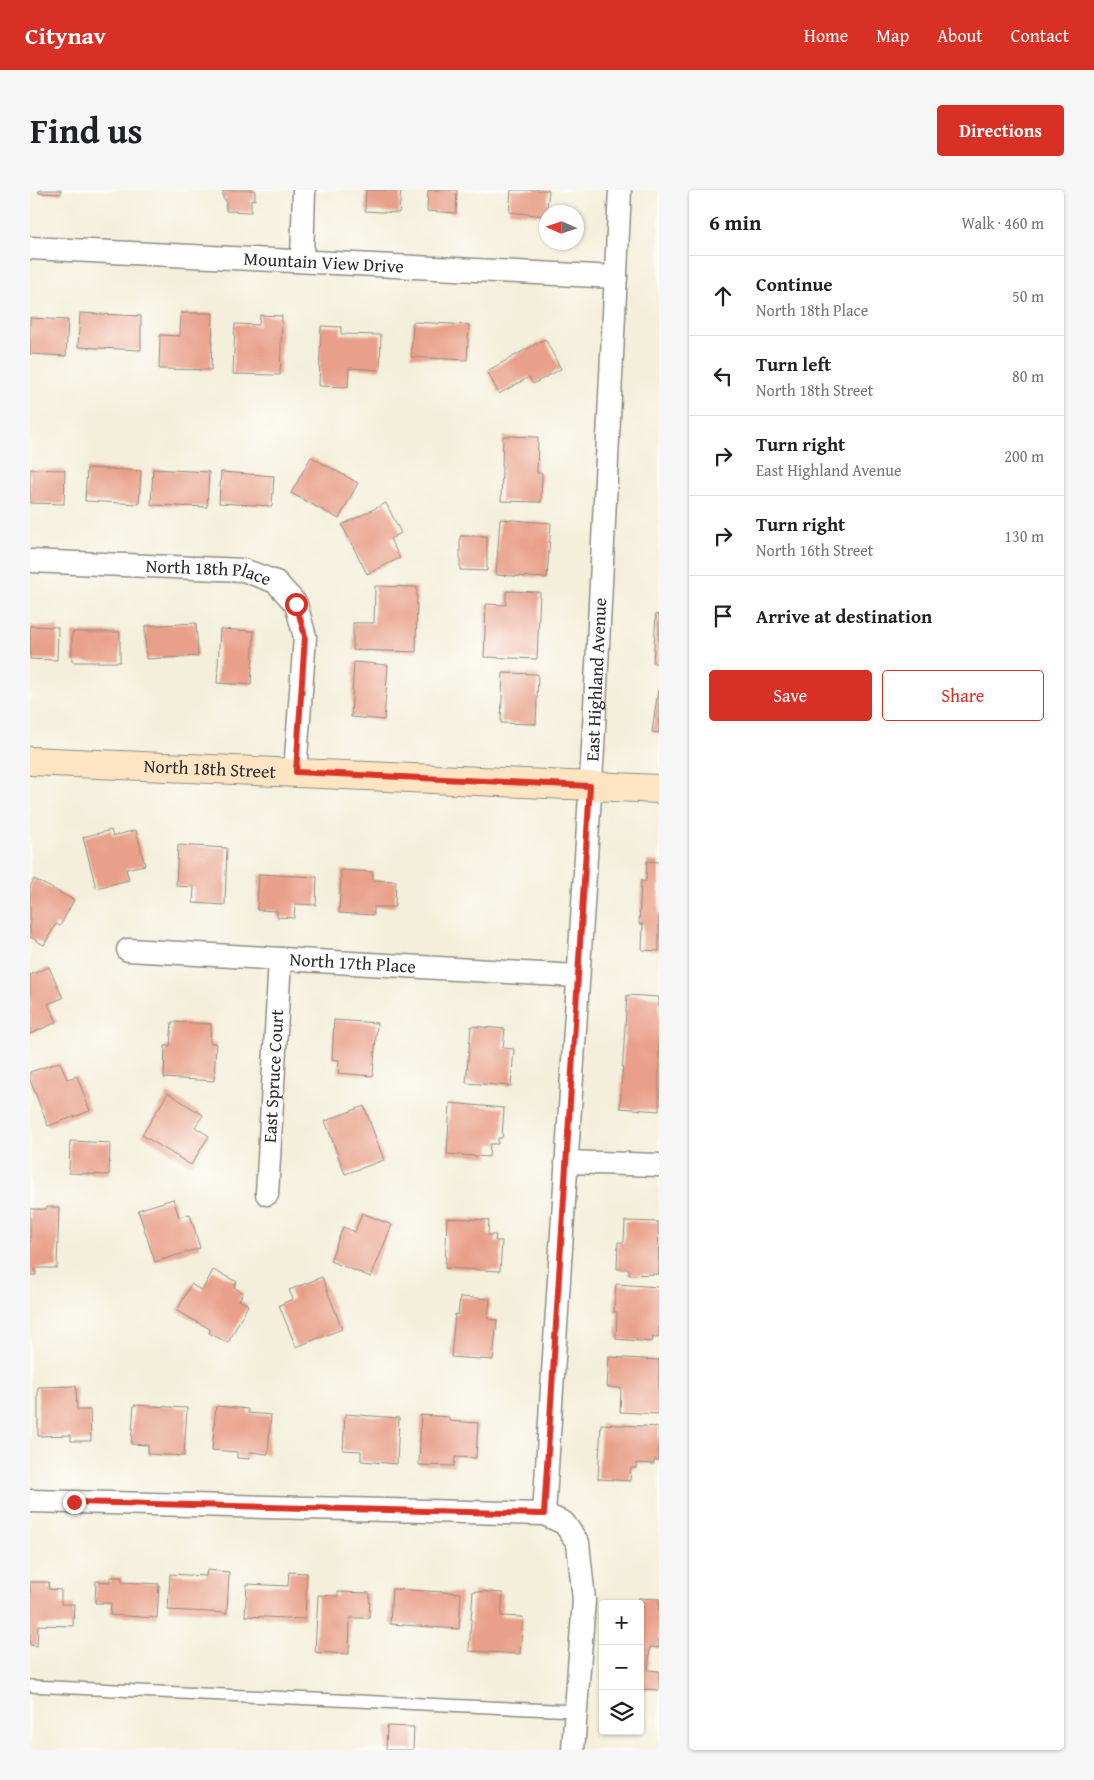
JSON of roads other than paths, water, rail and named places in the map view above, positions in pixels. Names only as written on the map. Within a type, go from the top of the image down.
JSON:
[{"type":"street","points":[[302,261],[304,190]]},
{"type":"street","name":"East Highland Avenue","points":[[544,1514],[590,786],[620,190]]},
{"type":"street","name":"Mountain View Drive","points":[[30,248],[616,277]]},
{"type":"street","name":"North 18th Place","points":[[30,561],[243,570],[276,582],[296,604],[305,636],[296,772]]},
{"type":"street","name":"North 18th Street","points":[[30,761],[659,789]]},
{"type":"street","name":"North 17th Place","points":[[128,950],[578,976]]},
{"type":"street","name":"East Spruce Court","points":[[266,1194],[280,959]]},
{"type":"street","points":[[566,1162],[659,1165]]},
{"type":"street","points":[[30,1501],[544,1514],[564,1523],[578,1543],[584,1600],[573,1750]]},
{"type":"lane","points":[[30,1686],[575,1711]]}]
